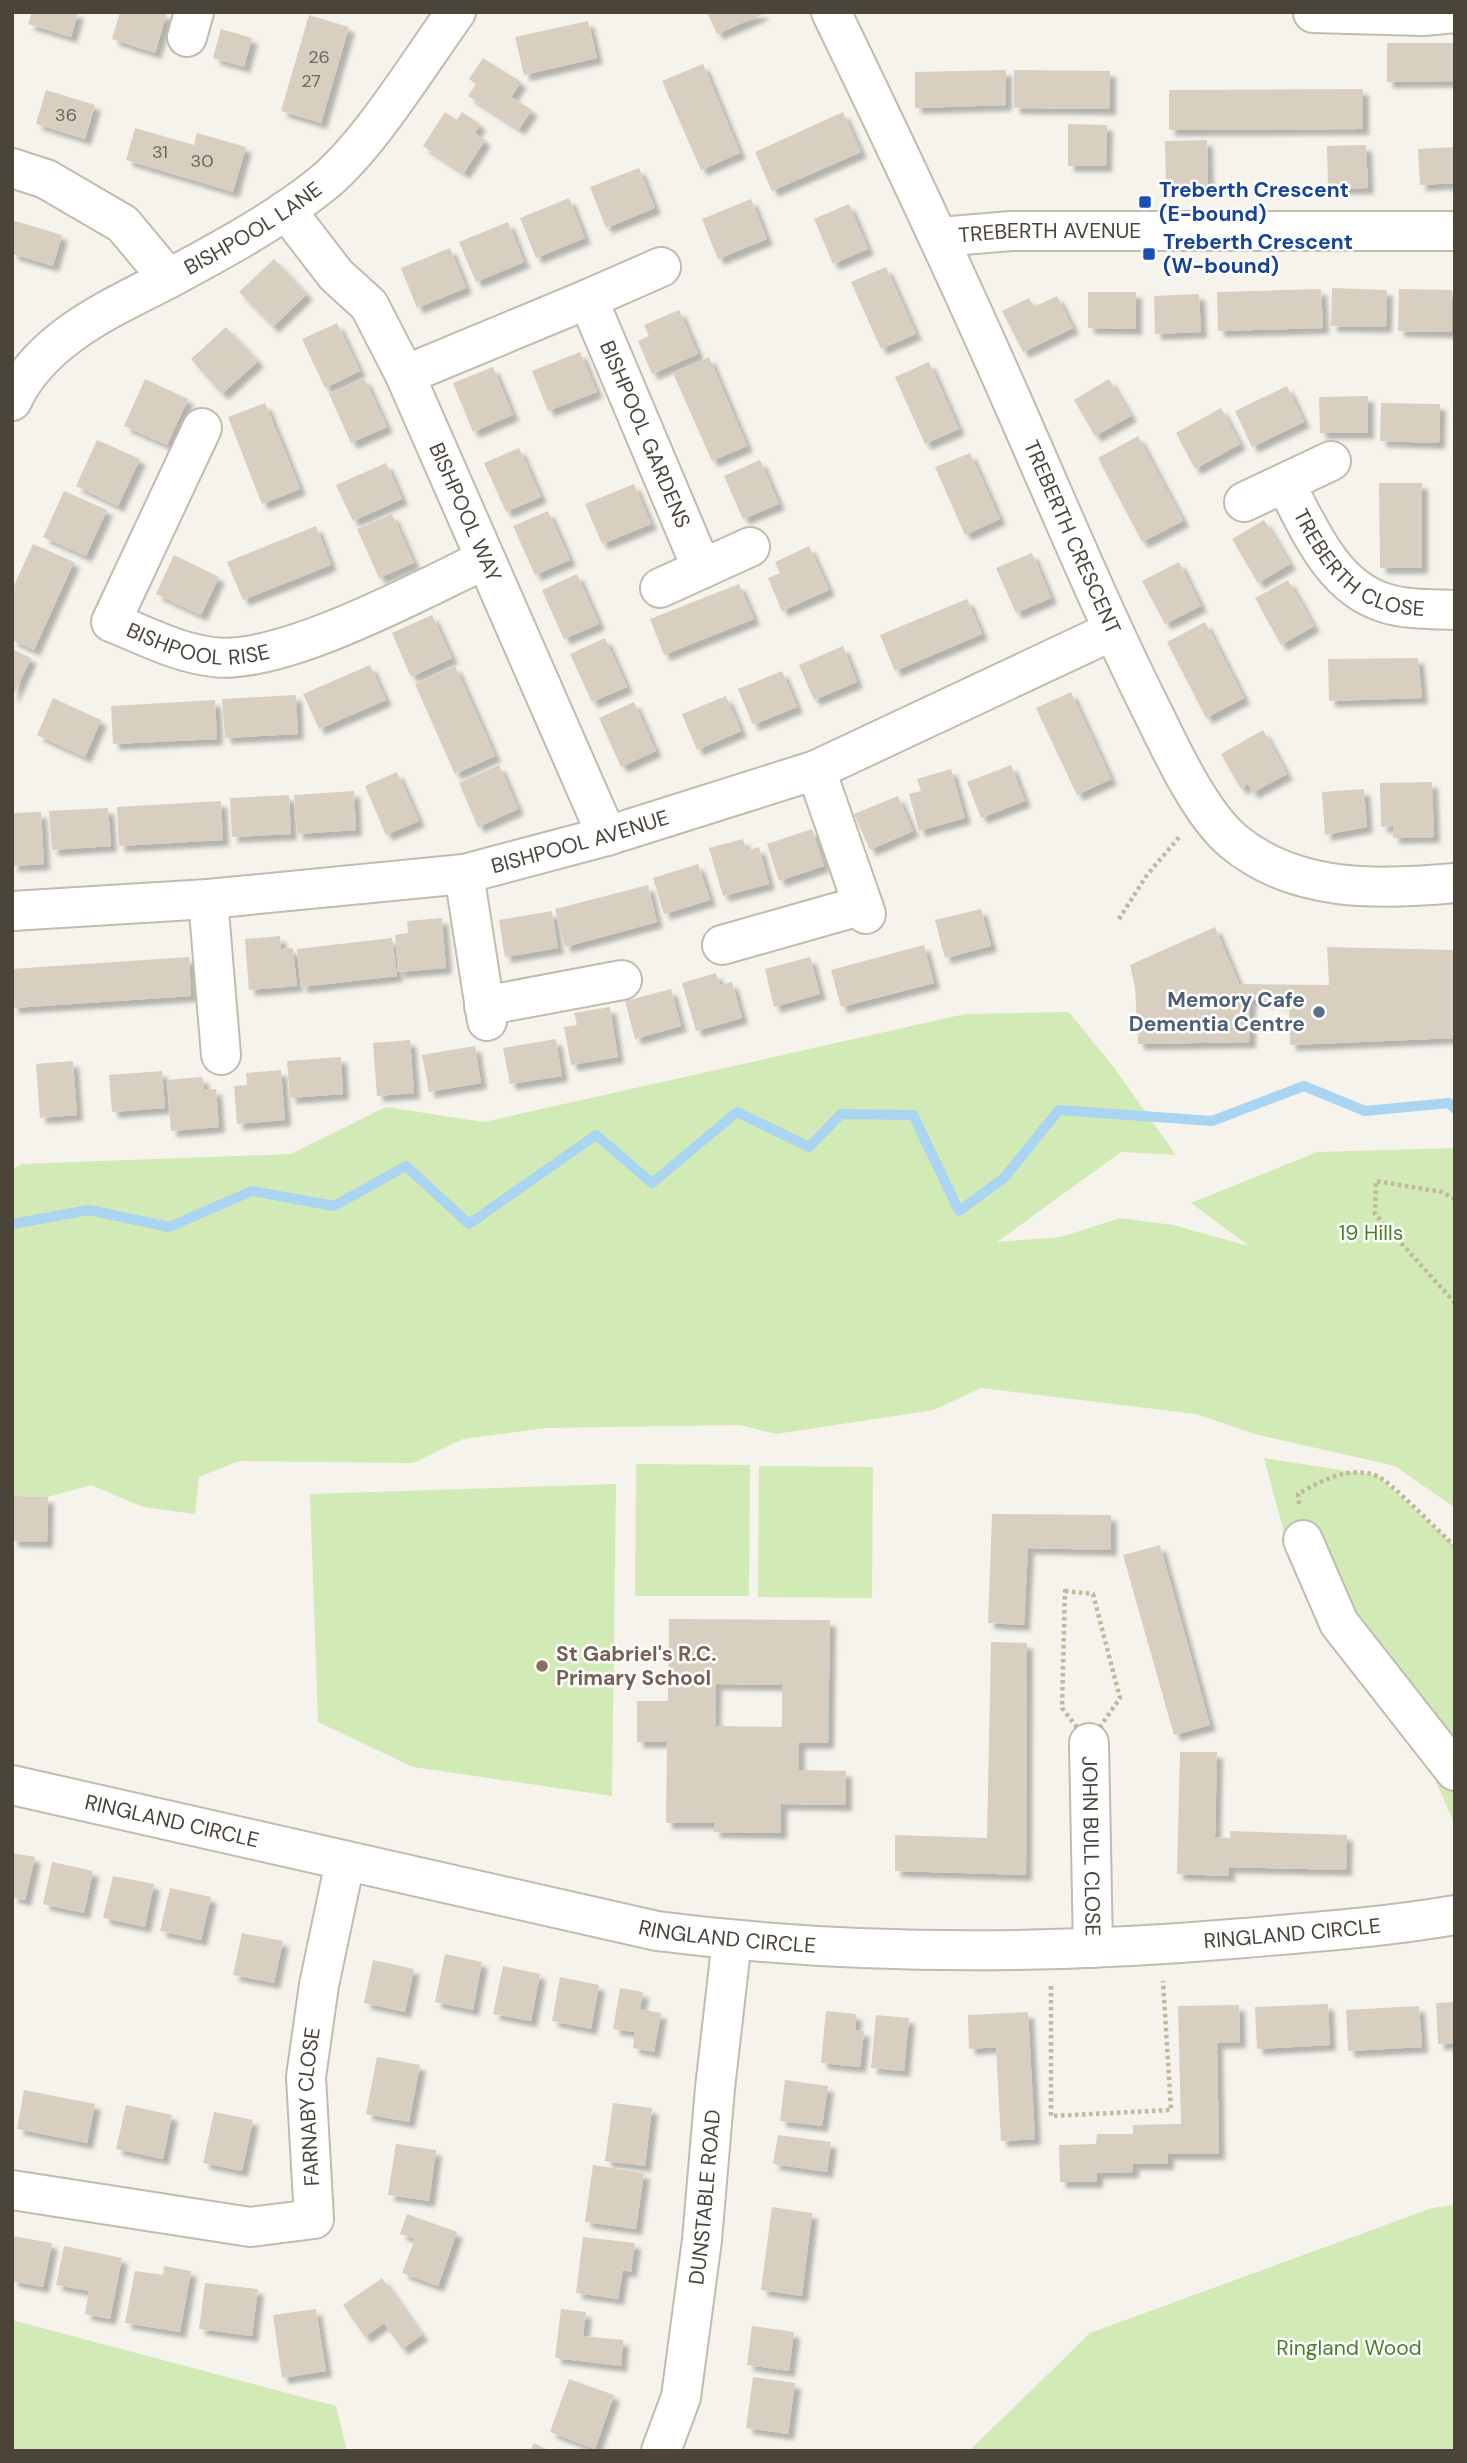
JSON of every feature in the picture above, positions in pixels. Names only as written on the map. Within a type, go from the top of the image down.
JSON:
[{"type":"street","name":"BISHPOOL LANE","points":[[12,401],[20,384],[59,342],[121,301],[169,278],[286,210],[324,182],[360,143],[456,12]]},
{"type":"street","name":"TREBERTH CRESCENT","points":[[831,12],[940,237],[1112,631],[1181,770],[1205,806],[1231,840],[1265,862],[1303,878],[1347,886],[1394,889],[1455,883]]},
{"type":"street","points":[[1313,13],[1423,16],[1455,13]]},
{"type":"street","points":[[12,168],[46,179],[123,224],[169,278]]},
{"type":"street","name":"BISHPOOL WAY","points":[[286,210],[336,275],[369,305],[405,375],[607,836]]},
{"type":"street","name":"TREBERTH AVENUE","points":[[940,237],[1011,231],[1455,231]]},
{"type":"street","points":[[405,375],[661,268]]},
{"type":"street","name":"BISHPOOL GARDENS","points":[[588,299],[702,569]]},
{"type":"street","name":"BISHPOOL RISE","points":[[202,428],[111,622],[173,648],[215,658],[258,654],[339,628],[484,560]]},
{"type":"street","name":"TREBERTH CLOSE","points":[[1244,502],[1331,461]]},
{"type":"street","name":"TREBERTH CLOSE","points":[[1285,483],[1316,543],[1347,582],[1385,603],[1455,610]]},
{"type":"street","points":[[660,588],[750,547]]},
{"type":"street","name":"BISHPOOL AVENUE","points":[[12,911],[208,899],[464,874],[607,836],[816,770],[1112,631]]},
{"type":"street","points":[[722,945],[864,909],[816,770]]},
{"type":"street","points":[[464,874],[486,1013],[622,980]]},
{"type":"street","points":[[208,899],[220,1055]]},
{"type":"street","points":[[1303,1540],[1339,1623],[1455,1771]]},
{"type":"street","name":"JOHN BULL CLOSE","points":[[1089,1743],[1093,1948]]},
{"type":"street","name":"RINGLAND CIRCLE","points":[[12,1785],[657,1931],[732,1940],[872,1948],[1050,1950],[1398,1925],[1455,1914]]},
{"type":"street","name":"FARNABY CLOSE","points":[[12,2190],[250,2227],[314,2219],[306,2077],[326,1950],[345,1862]]},
{"type":"street","name":"DUNSTABLE ROAD","points":[[661,2451],[683,2384],[702,2240],[715,2088],[732,1940]]},
{"type":"path","points":[[1119,919],[1147,875],[1205,806]]},
{"type":"path","points":[[1455,1199],[1441,1192],[1376,1181],[1375,1214],[1455,1303]]},
{"type":"path","points":[[1303,1540],[1298,1494],[1327,1477],[1359,1473],[1378,1476],[1455,1546]]},
{"type":"path","points":[[1065,1591],[1093,1594],[1120,1698],[1089,1743],[1062,1708],[1065,1591]]},
{"type":"path","points":[[1050,1950],[1051,2116],[1171,2110],[1161,1944]]},
{"type":"green space","name":"19 Hills","points":[[1069,1012],[1115,1069],[1176,1155],[1121,1152],[997,1242],[1061,1237],[1120,1218],[1173,1225],[1249,1246],[1191,1203],[1317,1152],[1455,1148],[1455,1508],[1395,1466],[1255,1434],[1196,1414],[981,1388],[934,1410],[776,1434],[740,1425],[546,1428],[463,1439],[413,1463],[239,1461],[199,1477],[195,1514],[143,1507],[91,1485],[48,1497],[12,1496],[12,1170],[22,1164],[291,1154],[386,1107],[484,1122],[965,1014]]},
{"type":"green space","points":[[1264,1458],[1378,1476],[1455,1546],[1455,1825],[1430,1768],[1327,1633],[1295,1574]]},
{"type":"green space","points":[[636,1464],[750,1465],[749,1596],[635,1596]]},
{"type":"green space","points":[[759,1466],[873,1467],[872,1598],[758,1597]]},
{"type":"green space","points":[[616,1484],[612,1796],[413,1767],[318,1722],[310,1494]]},
{"type":"green space","name":"Ringland Wood","points":[[1455,2205],[1455,2451],[969,2451],[1090,2333],[1432,2208]]},
{"type":"green space","points":[[12,2320],[336,2406],[347,2451],[12,2451]]},
{"type":"building","points":[[32,12],[78,12],[71,37],[28,24]]},
{"type":"building","points":[[120,12],[167,13],[155,53],[112,39]]},
{"type":"building","points":[[707,12],[762,12],[763,14],[717,34]]},
{"type":"building","points":[[309,15],[349,27],[321,123],[281,111]]},
{"type":"building","points":[[588,21],[597,58],[524,75],[515,37]]},
{"type":"building","points":[[221,29],[252,38],[244,67],[213,58]]},
{"type":"building","points":[[1387,43],[1455,43],[1455,81],[1387,82]]},
{"type":"building","points":[[483,58],[521,82],[511,97],[532,110],[519,129],[468,96],[476,84],[469,79]]},
{"type":"building","points":[[703,64],[740,153],[701,170],[662,81]]},
{"type":"building","points":[[1006,70],[1006,105],[915,108],[915,72]]},
{"type":"building","points":[[1014,70],[1110,71],[1110,109],[1014,108]]},
{"type":"building","points":[[1363,89],[1363,129],[1169,130],[1169,90]]},
{"type":"building","points":[[46,90],[95,105],[85,139],[36,124]]},
{"type":"building","points":[[445,112],[457,120],[462,112],[480,124],[475,133],[485,140],[464,173],[423,146]]},
{"type":"building","points":[[843,112],[861,152],[772,191],[755,152]]},
{"type":"building","points":[[1068,124],[1107,125],[1106,166],[1068,166]]},
{"type":"building","points":[[135,128],[194,145],[197,133],[246,147],[233,192],[126,160]]},
{"type":"building","points":[[1207,140],[1208,185],[1166,186],[1165,141]]},
{"type":"building","points":[[1366,145],[1368,188],[1328,189],[1327,146]]},
{"type":"building","points":[[1455,147],[1455,183],[1420,185],[1418,149]]},
{"type":"building","points":[[639,168],[655,208],[606,228],[590,187]]},
{"type":"building","points":[[569,198],[585,238],[536,258],[520,218]]},
{"type":"building","points":[[751,199],[767,239],[718,259],[702,219]]},
{"type":"building","points":[[849,204],[868,249],[833,264],[814,219]]},
{"type":"building","points":[[12,220],[62,235],[53,266],[12,254]]},
{"type":"building","points":[[508,222],[524,262],[476,282],[459,242]]},
{"type":"building","points":[[450,248],[466,288],[417,308],[401,268]]},
{"type":"building","points":[[274,259],[307,294],[273,327],[239,292]]},
{"type":"building","points":[[886,267],[916,334],[881,349],[851,282]]},
{"type":"building","points":[[1332,288],[1387,290],[1386,327],[1331,326]]},
{"type":"building","points":[[1321,289],[1323,328],[1218,331],[1217,292]]},
{"type":"building","points":[[1399,289],[1452,290],[1452,332],[1398,331]]},
{"type":"building","points":[[1088,292],[1136,292],[1136,329],[1088,328]]},
{"type":"building","points":[[1199,294],[1201,332],[1155,334],[1154,296]]},
{"type":"building","points":[[1057,296],[1073,328],[1023,352],[1002,311],[1029,298],[1034,307]]},
{"type":"building","points":[[679,310],[698,354],[652,374],[638,341],[649,336],[644,325]]},
{"type":"building","points":[[337,323],[360,371],[325,388],[302,339]]},
{"type":"building","points":[[226,327],[258,361],[222,394],[191,359]]},
{"type":"building","points":[[580,352],[597,392],[548,411],[532,371]]},
{"type":"building","points":[[709,357],[747,446],[712,461],[673,373]]},
{"type":"building","points":[[929,362],[959,429],[925,444],[895,377]]},
{"type":"building","points":[[493,367],[513,415],[473,432],[453,383]]},
{"type":"building","points":[[364,378],[387,427],[351,443],[329,394]]},
{"type":"building","points":[[145,379],[188,399],[167,445],[124,426]]},
{"type":"building","points":[[1109,379],[1131,416],[1095,436],[1074,400]]},
{"type":"building","points":[[1287,386],[1304,422],[1252,447],[1235,411]]},
{"type":"building","points":[[1368,396],[1368,433],[1320,433],[1319,397]]},
{"type":"building","points":[[265,403],[300,489],[262,504],[228,417]]},
{"type":"building","points":[[1381,403],[1440,404],[1439,443],[1380,441]]},
{"type":"building","points":[[1221,408],[1240,444],[1195,469],[1176,433]]},
{"type":"building","points":[[1138,436],[1183,521],[1142,542],[1098,458]]},
{"type":"building","points":[[97,440],[140,459],[118,506],[76,486]]},
{"type":"building","points":[[519,448],[541,497],[506,512],[484,463]]},
{"type":"building","points":[[970,453],[1000,519],[965,535],[935,467]]},
{"type":"building","points":[[760,460],[779,504],[743,519],[724,476]]},
{"type":"building","points":[[386,463],[402,499],[353,521],[336,485]]},
{"type":"building","points":[[1379,483],[1422,483],[1422,568],[1380,568]]},
{"type":"building","points":[[634,484],[651,524],[602,544],[585,504]]},
{"type":"building","points":[[64,491],[107,510],[86,556],[43,537]]},
{"type":"building","points":[[548,511],[570,560],[535,575],[513,526]]},
{"type":"building","points":[[392,514],[414,563],[379,578],[357,529]]},
{"type":"building","points":[[1264,520],[1290,564],[1258,583],[1232,539]]},
{"type":"building","points":[[316,526],[331,565],[243,600],[227,562]]},
{"type":"building","points":[[33,544],[74,562],[34,650],[12,640],[12,590]]},
{"type":"building","points":[[809,546],[829,590],[782,611],[768,578],[780,573],[775,562]]},
{"type":"building","points":[[1032,553],[1051,598],[1016,613],[996,568]]},
{"type":"building","points":[[174,555],[219,577],[201,615],[156,594]]},
{"type":"building","points":[[1179,562],[1201,606],[1165,624],[1142,581]]},
{"type":"building","points":[[577,574],[599,624],[564,639],[542,590]]},
{"type":"building","points":[[1288,580],[1314,626],[1281,645],[1255,598]]},
{"type":"building","points":[[739,584],[754,619],[664,655],[650,619]]},
{"type":"building","points":[[967,599],[982,634],[895,671],[880,635]]},
{"type":"building","points":[[432,615],[452,658],[411,677],[392,633]]},
{"type":"building","points":[[1205,622],[1244,698],[1206,718],[1167,642]]},
{"type":"building","points":[[605,638],[627,687],[592,702],[570,654]]},
{"type":"building","points":[[843,646],[857,682],[814,700],[799,665]]},
{"type":"building","points":[[12,649],[31,658],[12,698]]},
{"type":"building","points":[[1418,658],[1422,698],[1329,701],[1328,659]]},
{"type":"building","points":[[370,665],[386,700],[319,729],[303,694]]},
{"type":"building","points":[[455,666],[495,756],[455,774],[415,684]]},
{"type":"building","points":[[782,671],[797,707],[753,725],[738,689]]},
{"type":"building","points":[[1071,692],[1111,779],[1077,795],[1036,708]]},
{"type":"building","points":[[296,695],[298,734],[225,738],[222,699]]},
{"type":"building","points":[[726,696],[741,731],[697,750],[682,714]]},
{"type":"building","points":[[53,698],[101,720],[85,757],[37,735]]},
{"type":"building","points":[[215,700],[217,739],[113,744],[111,706]]},
{"type":"building","points":[[634,702],[656,751],[621,767],[599,718]]},
{"type":"building","points":[[1263,730],[1287,774],[1252,793],[1248,784],[1241,789],[1221,754]]},
{"type":"building","points":[[499,765],[518,809],[478,827],[459,783]]},
{"type":"building","points":[[1011,765],[1025,801],[981,818],[967,782]]},
{"type":"building","points":[[951,769],[965,818],[919,831],[909,794],[921,791],[917,779]]},
{"type":"building","points":[[397,772],[419,821],[386,835],[365,786]]},
{"type":"building","points":[[1432,782],[1434,837],[1393,838],[1393,826],[1381,827],[1380,783]]},
{"type":"building","points":[[1364,789],[1367,827],[1325,835],[1322,792]]},
{"type":"building","points":[[354,791],[356,830],[297,834],[294,795]]},
{"type":"building","points":[[289,795],[291,834],[232,837],[230,798]]},
{"type":"building","points":[[898,796],[913,831],[870,850],[854,814]]},
{"type":"building","points":[[221,801],[223,840],[119,846],[117,807]]},
{"type":"building","points":[[108,808],[111,846],[52,850],[49,811]]},
{"type":"building","points":[[41,812],[44,864],[12,866],[12,813]]},
{"type":"building","points":[[812,829],[824,866],[779,881],[767,844]]},
{"type":"building","points":[[743,839],[747,851],[759,847],[769,884],[723,896],[709,848]]},
{"type":"building","points":[[698,864],[710,900],[664,914],[653,878]]},
{"type":"building","points":[[648,885],[657,922],[565,947],[555,909]]},
{"type":"building","points":[[981,909],[991,946],[945,958],[935,920]]},
{"type":"building","points":[[552,911],[558,948],[505,957],[499,920]]},
{"type":"building","points":[[442,918],[446,968],[398,972],[395,935],[408,933],[407,921]]},
{"type":"building","points":[[1215,927],[1239,984],[1329,985],[1327,947],[1455,950],[1455,1038],[1290,1045],[1289,1003],[1250,999],[1250,1042],[1138,1044],[1135,987],[1130,965]]},
{"type":"building","points":[[280,936],[281,949],[293,948],[297,986],[249,990],[245,939]]},
{"type":"building","points":[[392,938],[397,976],[301,987],[297,949]]},
{"type":"building","points":[[924,945],[934,983],[841,1007],[831,970]]},
{"type":"building","points":[[189,957],[191,996],[12,1008],[12,969]]},
{"type":"building","points":[[810,957],[820,994],[774,1007],[765,969]]},
{"type":"building","points":[[716,973],[720,985],[732,982],[742,1018],[696,1031],[682,983]]},
{"type":"building","points":[[671,989],[681,1026],[635,1039],[625,1001]]},
{"type":"building","points":[[610,1007],[618,1057],[571,1065],[564,1027],[577,1025],[574,1013]]},
{"type":"building","points":[[556,1039],[562,1076],[510,1084],[503,1048]]},
{"type":"building","points":[[410,1040],[414,1093],[377,1096],[373,1043]]},
{"type":"building","points":[[475,1046],[481,1083],[429,1092],[422,1055]]},
{"type":"building","points":[[341,1057],[343,1094],[290,1098],[287,1061]]},
{"type":"building","points":[[73,1061],[77,1115],[40,1118],[36,1064]]},
{"type":"building","points":[[281,1070],[285,1120],[237,1124],[234,1086],[247,1085],[246,1073]]},
{"type":"building","points":[[162,1071],[165,1108],[112,1112],[109,1075]]},
{"type":"building","points":[[202,1077],[204,1090],[216,1089],[219,1127],[171,1131],[167,1080]]},
{"type":"building","points":[[12,1496],[48,1497],[47,1542],[12,1541]]},
{"type":"building","points":[[992,1514],[1111,1515],[1111,1550],[1028,1548],[1024,1625],[988,1623]]},
{"type":"building","points":[[1160,1545],[1210,1725],[1174,1735],[1123,1555]]},
{"type":"building","points":[[669,1619],[830,1620],[828,1743],[799,1743],[799,1770],[846,1771],[846,1805],[781,1804],[781,1833],[714,1832],[714,1823],[666,1823],[667,1742],[637,1742],[637,1701],[668,1701]],"holes":[[[716,1684],[782,1685],[782,1727],[715,1726]]]},
{"type":"building","points":[[991,1642],[1027,1643],[1026,1875],[895,1871],[895,1835],[987,1838]]},
{"type":"building","points":[[1180,1752],[1217,1752],[1215,1837],[1230,1838],[1230,1831],[1347,1835],[1346,1870],[1229,1867],[1229,1876],[1177,1874]]},
{"type":"building","points":[[12,1853],[35,1857],[25,1900],[12,1897]]},
{"type":"building","points":[[52,1862],[93,1871],[84,1913],[43,1904]]},
{"type":"building","points":[[113,1876],[154,1884],[145,1927],[103,1918]]},
{"type":"building","points":[[170,1888],[211,1897],[201,1940],[160,1931]]},
{"type":"building","points":[[242,1933],[283,1941],[274,1983],[233,1975]]},
{"type":"building","points":[[445,1954],[482,1962],[473,2010],[435,2002]]},
{"type":"building","points":[[373,1960],[414,1969],[405,2012],[364,2003]]},
{"type":"building","points":[[503,1966],[540,1974],[531,2021],[493,2014]]},
{"type":"building","points":[[560,1977],[599,1985],[591,2029],[552,2021]]},
{"type":"building","points":[[620,1988],[643,1992],[640,2009],[661,2013],[654,2052],[633,2048],[635,2032],[613,2029]]},
{"type":"building","points":[[1455,2002],[1455,2043],[1438,2044],[1436,2003]]},
{"type":"building","points":[[1328,2004],[1330,2045],[1257,2049],[1255,2007]]},
{"type":"building","points":[[1239,2005],[1240,2042],[1217,2043],[1219,2154],[1168,2154],[1168,2164],[1133,2164],[1133,2172],[1097,2173],[1097,2182],[1060,2182],[1059,2145],[1096,2144],[1097,2134],[1133,2134],[1133,2125],[1181,2124],[1178,2006]]},
{"type":"building","points":[[1419,2006],[1422,2047],[1348,2051],[1346,2010]]},
{"type":"building","points":[[826,2011],[856,2014],[855,2030],[864,2031],[860,2067],[821,2063]]},
{"type":"building","points":[[1028,2012],[1035,2139],[1001,2141],[996,2047],[969,2049],[968,2015]]},
{"type":"building","points":[[876,2015],[909,2018],[904,2071],[871,2068]]},
{"type":"building","points":[[377,2057],[420,2065],[409,2122],[366,2114]]},
{"type":"building","points":[[785,2080],[828,2086],[822,2126],[780,2121]]},
{"type":"building","points":[[24,2090],[95,2104],[87,2143],[17,2129]]},
{"type":"building","points":[[613,2103],[652,2108],[645,2166],[605,2161]]},
{"type":"building","points":[[126,2105],[172,2115],[163,2159],[116,2149]]},
{"type":"building","points":[[214,2112],[253,2120],[242,2171],[203,2163]]},
{"type":"building","points":[[778,2135],[831,2142],[827,2172],[773,2164]]},
{"type":"building","points":[[396,2144],[436,2150],[429,2201],[388,2195]]},
{"type":"building","points":[[593,2165],[644,2173],[636,2229],[585,2222]]},
{"type":"building","points":[[772,2207],[812,2213],[802,2296],[761,2290]]},
{"type":"building","points":[[407,2214],[457,2232],[438,2286],[402,2273],[415,2239],[400,2234]]},
{"type":"building","points":[[12,2236],[52,2243],[43,2287],[12,2281]]},
{"type":"building","points":[[583,2237],[635,2243],[631,2272],[623,2270],[618,2299],[576,2293]]},
{"type":"building","points":[[64,2246],[122,2258],[110,2319],[85,2314],[89,2291],[56,2285]]},
{"type":"building","points":[[164,2266],[191,2271],[180,2332],[125,2323],[135,2271],[163,2275]]},
{"type":"building","points":[[382,2278],[422,2335],[402,2349],[384,2323],[365,2337],[343,2305]]},
{"type":"building","points":[[205,2283],[258,2289],[252,2336],[199,2329]]},
{"type":"building","points":[[316,2309],[326,2371],[282,2378],[273,2315]]},
{"type":"building","points":[[561,2309],[586,2312],[583,2336],[623,2340],[621,2366],[555,2358]]},
{"type":"building","points":[[752,2326],[794,2332],[789,2371],[747,2365]]},
{"type":"building","points":[[753,2377],[795,2383],[788,2434],[746,2428]]},
{"type":"building","points":[[569,2379],[614,2395],[595,2449],[550,2432]]},
{"type":"building","points":[[534,2443],[550,2451],[530,2451]]},
{"type":"waterway","points":[[12,1224],[89,1210],[169,1227],[252,1191],[334,1206],[406,1166],[469,1224],[596,1135],[652,1183],[737,1112],[809,1147],[841,1114],[913,1115],[959,1211],[1004,1178],[1059,1110],[1212,1121],[1304,1086],[1365,1111],[1449,1103],[1455,1109]]},
{"type":"place","name":"Treberth Crescent (E-bound)","points":[[1145,202]]},
{"type":"place","name":"Treberth Crescent (W-bound)","points":[[1149,254]]},
{"type":"place","name":"Memory Cafe Dementia Centre","points":[[1319,1012]]},
{"type":"place","name":"St Gabriel's R.C. Primary School","points":[[542,1666]]}]
